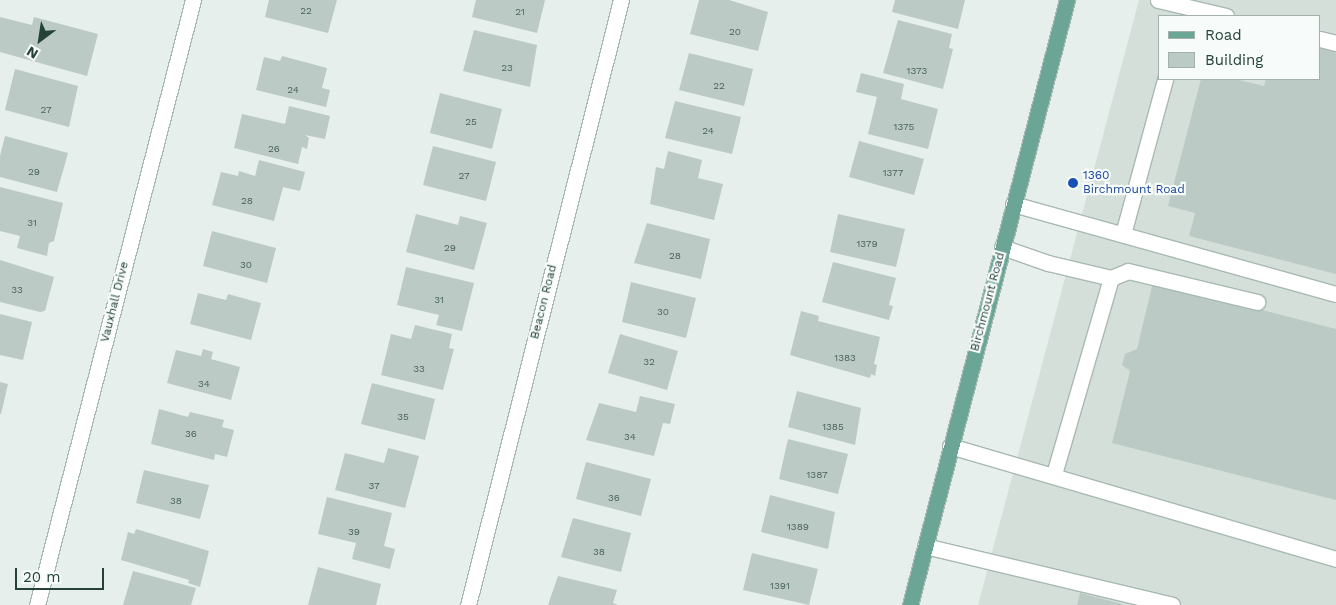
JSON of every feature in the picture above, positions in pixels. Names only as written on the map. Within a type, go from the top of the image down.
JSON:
[{"type":"main road","name":"Birchmount Road","points":[[910,605],[1067,0]]},
{"type":"street","name":"Beacon Road","points":[[468,605],[621,0]]},
{"type":"street","points":[[1158,0],[1184,8],[1221,15]]},
{"type":"street","name":"Vauxhall Drive","points":[[37,605],[190,1]]},
{"type":"street","points":[[1321,39],[1336,43]]},
{"type":"street","points":[[1123,234],[1165,80]]},
{"type":"street","points":[[1013,204],[1336,294]]},
{"type":"street","points":[[1002,247],[1048,263],[1111,278],[1128,270],[1257,302]]},
{"type":"street","points":[[1054,474],[1111,278]]},
{"type":"street","points":[[950,446],[1054,474],[1336,559]]},
{"type":"street","points":[[925,546],[1172,605]]},
{"type":"shaded area","points":[[1139,0],[1336,0],[1336,605],[978,605]]},
{"type":"building","points":[[269,0],[337,0],[328,33],[265,17]]},
{"type":"building","points":[[476,0],[545,0],[537,33],[472,17]]},
{"type":"building","points":[[699,0],[729,0],[768,12],[758,51],[690,34]]},
{"type":"building","points":[[895,0],[965,0],[958,29],[892,12]]},
{"type":"building","points":[[0,17],[32,25],[34,17],[98,34],[87,76],[0,52]]},
{"type":"building","points":[[898,20],[952,34],[949,48],[953,49],[943,89],[883,73]]},
{"type":"building","points":[[474,30],[537,45],[530,87],[463,71]]},
{"type":"building","points":[[1321,45],[1336,49],[1336,274],[1189,236],[1195,213],[1168,206],[1201,80],[1239,80],[1264,86],[1266,80],[1321,80]]},
{"type":"building","points":[[689,53],[753,69],[744,106],[679,90]]},
{"type":"building","points":[[282,56],[327,68],[322,88],[330,90],[326,107],[256,90],[264,57],[280,61]]},
{"type":"building","points":[[15,69],[78,86],[69,127],[5,110]]},
{"type":"building","points":[[861,73],[904,84],[901,99],[938,109],[928,149],[868,134],[877,97],[856,92]]},
{"type":"building","points":[[440,93],[502,109],[492,149],[430,133]]},
{"type":"building","points":[[675,101],[741,117],[732,154],[665,138]]},
{"type":"building","points":[[289,106],[330,116],[325,139],[305,135],[309,138],[307,149],[302,147],[298,164],[234,148],[242,114],[285,124]]},
{"type":"building","points":[[5,136],[68,153],[57,192],[0,177],[0,156]]},
{"type":"building","points":[[859,141],[924,159],[914,195],[849,177]]},
{"type":"building","points":[[433,146],[496,162],[486,201],[423,185]]},
{"type":"building","points":[[668,151],[702,160],[698,178],[723,184],[714,220],[650,204],[656,167],[664,169]]},
{"type":"building","points":[[259,160],[305,172],[300,191],[283,187],[274,221],[212,205],[221,172],[238,176],[239,171],[255,176]]},
{"type":"building","points":[[0,187],[63,203],[54,241],[49,243],[47,256],[17,248],[20,236],[0,231]]},
{"type":"building","points":[[416,214],[458,225],[460,216],[487,223],[474,270],[406,252]]},
{"type":"building","points":[[838,214],[905,229],[896,267],[830,252]]},
{"type":"building","points":[[647,223],[710,239],[701,279],[634,263]]},
{"type":"building","points":[[212,231],[276,248],[267,283],[203,266]]},
{"type":"building","points":[[0,260],[54,277],[45,311],[40,312],[0,302]]},
{"type":"building","points":[[833,262],[896,278],[889,305],[893,306],[889,320],[822,302]]},
{"type":"building","points":[[406,267],[474,283],[462,331],[436,325],[439,315],[397,305]]},
{"type":"building","points":[[631,282],[696,298],[686,338],[622,322]]},
{"type":"building","points":[[1153,282],[1336,329],[1336,500],[1112,443],[1130,371],[1122,365],[1125,354],[1137,349]]},
{"type":"building","points":[[198,293],[226,300],[228,294],[261,303],[251,340],[190,324]]},
{"type":"building","points":[[801,311],[819,316],[818,321],[880,337],[874,364],[877,365],[875,376],[871,374],[870,378],[790,355]]},
{"type":"building","points":[[0,314],[32,322],[23,360],[0,355]]},
{"type":"building","points":[[415,325],[452,334],[449,348],[454,349],[443,390],[381,375],[391,334],[411,339]]},
{"type":"building","points":[[620,334],[678,351],[667,390],[608,373]]},
{"type":"building","points":[[203,349],[213,352],[211,359],[240,367],[231,400],[167,383],[176,350],[201,356]]},
{"type":"building","points":[[0,382],[8,384],[1,414],[0,414]]},
{"type":"building","points":[[372,383],[435,399],[425,440],[361,424]]},
{"type":"building","points":[[797,391],[861,408],[855,445],[788,427]]},
{"type":"building","points":[[640,396],[675,404],[670,424],[663,423],[654,456],[586,440],[599,403],[636,412]]},
{"type":"building","points":[[159,409],[188,417],[190,412],[224,420],[222,427],[234,430],[227,457],[215,454],[214,460],[151,444]]},
{"type":"building","points":[[788,439],[848,454],[838,494],[779,479]]},
{"type":"building","points":[[388,448],[419,456],[405,508],[335,490],[345,453],[384,463]]},
{"type":"building","points":[[586,462],[651,479],[641,516],[576,499]]},
{"type":"building","points":[[144,470],[209,485],[200,519],[136,503]]},
{"type":"building","points":[[770,495],[835,512],[828,549],[761,532]]},
{"type":"building","points":[[327,497],[392,513],[384,546],[395,549],[390,569],[352,559],[356,543],[318,534]]},
{"type":"building","points":[[573,518],[631,533],[621,572],[561,557]]},
{"type":"building","points":[[136,529],[209,551],[200,587],[188,583],[189,580],[121,560],[128,532],[134,534]]},
{"type":"building","points":[[752,553],[818,569],[809,605],[743,590]]},
{"type":"building","points":[[318,567],[381,584],[376,605],[308,605]]},
{"type":"building","points":[[133,571],[196,588],[191,605],[123,605]]},
{"type":"building","points":[[558,576],[617,590],[613,603],[618,605],[548,605]]},
{"type":"building","points":[[1080,593],[1122,604],[1122,605],[1077,605]]},
{"type":"place","name":"1360 Birchmount Road","points":[[1073,183]]}]
